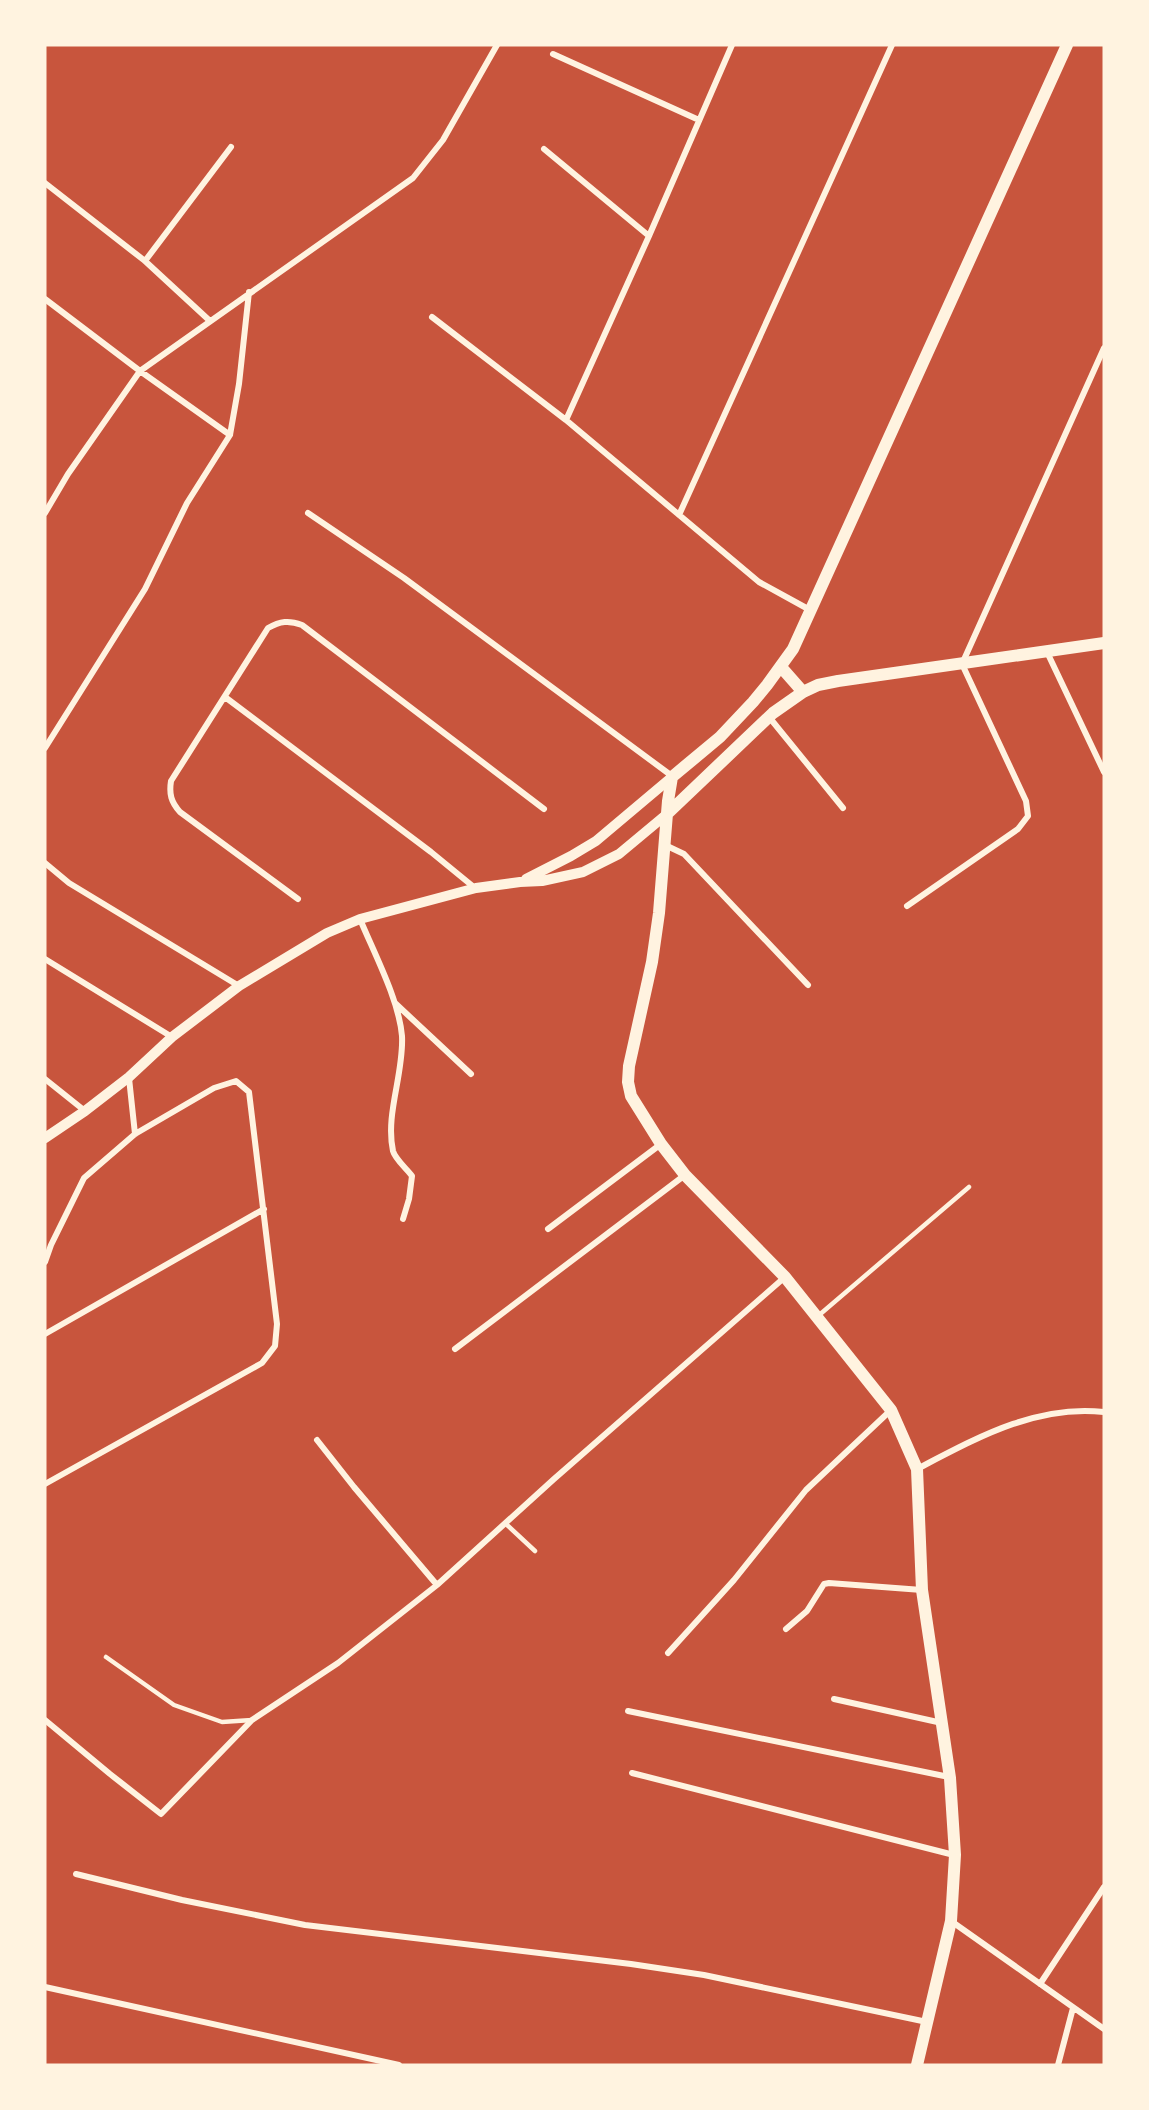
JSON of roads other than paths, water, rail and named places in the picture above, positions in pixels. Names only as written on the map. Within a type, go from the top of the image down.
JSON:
[{"type":"main road","points":[[917,2065],[951,1921],[955,1855],[950,1778],[922,1590],[917,1469],[891,1410],[785,1277],[685,1175],[661,1144],[631,1096],[628,1074],[652,962],[672,777],[720,737],[753,702],[793,649],[1067,45]]},
{"type":"main road","points":[[667,814],[769,717],[803,692],[818,685],[1104,643]]},
{"type":"main road","points":[[781,667],[803,692]]},
{"type":"street","points":[[45,513],[68,474],[140,371],[413,178],[443,140],[497,45]]},
{"type":"street","points":[[566,420],[732,45]]},
{"type":"street","points":[[679,515],[892,45]]},
{"type":"street","points":[[553,54],[699,120]]},
{"type":"street","points":[[145,261],[231,147]]},
{"type":"street","points":[[544,149],[649,236]]},
{"type":"street","points":[[45,183],[145,261],[210,321]]},
{"type":"street","points":[[45,748],[145,589],[187,503],[230,435],[239,384],[249,292]]},
{"type":"street","points":[[45,299],[230,435]]},
{"type":"street","points":[[432,317],[566,420],[759,582],[811,611]]},
{"type":"street","points":[[907,906],[1018,829],[1028,816],[1026,801],[962,664],[1104,348]]},
{"type":"street","points":[[308,513],[404,578],[672,777],[596,841],[520,882]]},
{"type":"street","points":[[298,899],[180,812],[171,801],[170,794],[171,781],[268,628],[281,622],[296,622],[302,625],[544,809]]},
{"type":"street","points":[[1047,652],[1104,772]]},
{"type":"street","points":[[225,697],[476,888]]},
{"type":"street","points":[[769,717],[843,808]]},
{"type":"street","points":[[45,1138],[129,1077],[172,1037],[239,986],[327,933],[360,919],[476,888],[563,878],[603,863],[633,843],[667,814]]},
{"type":"street","points":[[665,845],[684,854],[808,985]]},
{"type":"street","points":[[45,863],[69,883],[239,986]]},
{"type":"street","points":[[360,919],[393,1002],[402,1034],[402,1065],[392,1118],[393,1153],[412,1176],[403,1220]]},
{"type":"street","points":[[45,958],[172,1037]]},
{"type":"street","points":[[393,1002],[471,1074]]},
{"type":"street","points":[[129,1077],[135,1134]]},
{"type":"street","points":[[45,1079],[85,1111]]},
{"type":"street","points":[[45,1262],[84,1178],[135,1134],[214,1088],[236,1081],[249,1092],[277,1324],[275,1346],[262,1363],[45,1484]]},
{"type":"street","points":[[548,1229],[661,1144]]},
{"type":"street","points":[[455,1349],[685,1175]]},
{"type":"street","points":[[45,1334],[264,1209]]},
{"type":"street","points":[[45,1720],[161,1814],[252,1720],[338,1663],[437,1585],[785,1277]]},
{"type":"street","points":[[668,1653],[734,1580],[806,1490],[891,1410]]},
{"type":"street","points":[[917,1469],[1008,1425],[1048,1413],[1086,1410],[1104,1412]]},
{"type":"street","points":[[318,1440],[354,1487],[437,1585]]},
{"type":"street","points":[[786,1629],[807,1611],[824,1584],[829,1582],[922,1590]]},
{"type":"street","points":[[834,1700],[942,1723]]},
{"type":"street","points":[[628,1711],[950,1778]]},
{"type":"street","points":[[632,1773],[955,1855]]},
{"type":"street","points":[[76,1874],[182,1900],[305,1925],[704,1975],[927,2022]]},
{"type":"street","points":[[1040,1984],[1104,1887]]},
{"type":"street","points":[[951,1921],[1104,2029]]},
{"type":"street","points":[[45,1987],[399,2065]]},
{"type":"street","points":[[1058,2065],[1073,2008]]},
{"type":"lane","points":[[817,1317],[969,1187]]},
{"type":"lane","points":[[505,1523],[535,1551]]},
{"type":"lane","points":[[106,1657],[174,1705],[222,1722],[252,1720]]}]
